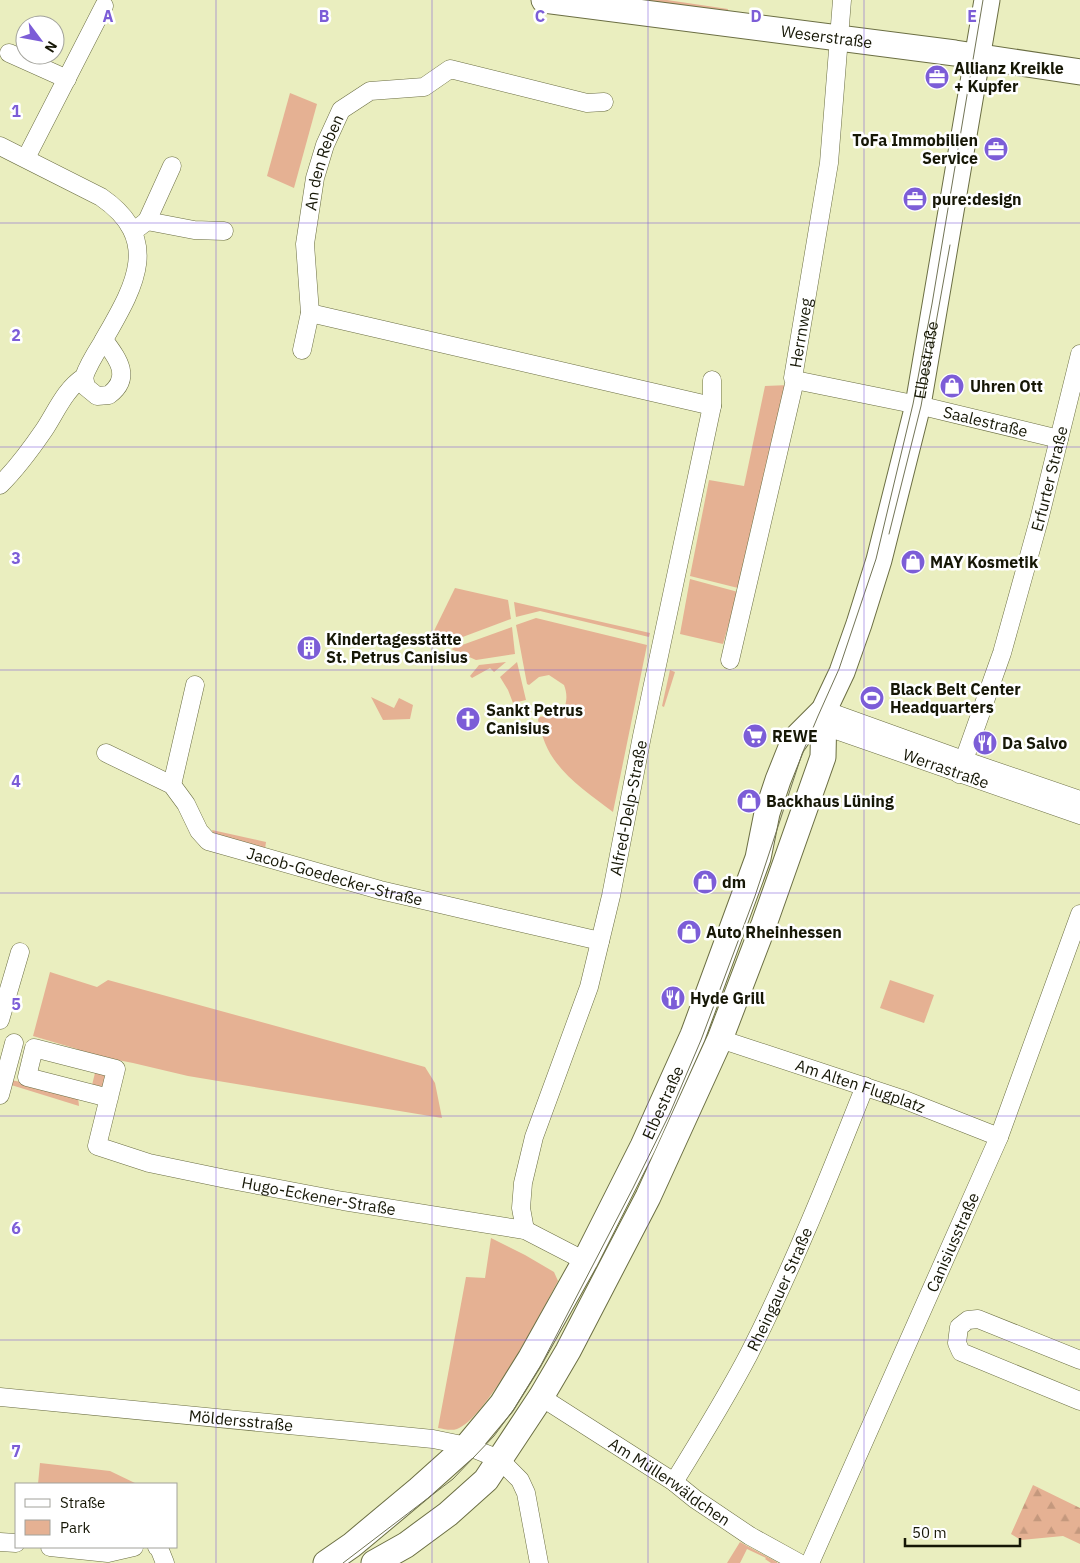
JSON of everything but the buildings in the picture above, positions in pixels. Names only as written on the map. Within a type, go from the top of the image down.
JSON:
[{"type":"main road","name":"Weserstraße","points":[[544,0],[978,56],[1080,72]]},
{"type":"main road","name":"Elbestraße","points":[[482,1452],[502,1404],[530,1359],[585,1261],[651,1130],[693,1035],[758,858],[768,813],[778,780],[792,745],[799,735],[820,719],[845,664],[879,560],[918,405],[987,0]]},
{"type":"main road","name":"Elbestraße","points":[[326,1563],[352,1545],[443,1467],[482,1452],[541,1397],[568,1351],[648,1197],[720,1039],[764,924],[823,757],[820,719]]},
{"type":"main road","points":[[374,1563],[406,1545],[448,1514],[486,1480],[482,1452]]},
{"type":"street","name":"Herrnweg","points":[[730,660],[762,529],[795,380],[793,378],[829,163],[842,0]]},
{"type":"street","points":[[26,158],[104,6]]},
{"type":"street","points":[[9,53],[67,79]]},
{"type":"street","name":"An den Reben","points":[[302,350],[310,313],[305,244],[315,178],[325,145],[340,110],[370,91],[424,87],[450,69],[587,103],[604,102]]},
{"type":"street","points":[[0,146],[101,196],[140,226],[224,231]]},
{"type":"street","points":[[0,484],[16,468],[33,446],[72,386],[84,377],[129,293],[136,274],[140,226],[172,166]]},
{"type":"street","points":[[310,313],[712,406]]},
{"type":"street","points":[[84,377],[86,388],[97,396],[109,395],[119,385],[122,373],[120,366],[104,340]]},
{"type":"street","name":"Erfurter Straße","points":[[961,767],[1002,653],[1039,520],[1080,354]]},
{"type":"street","name":"Alfred-Delp-Straße","points":[[525,1230],[521,1208],[523,1183],[534,1137],[590,987],[712,406],[712,380]]},
{"type":"street","name":"Saalestraße","points":[[795,380],[918,405],[1059,439]]},
{"type":"street","points":[[172,785],[195,685]]},
{"type":"street","name":"Werrastraße","points":[[820,719],[961,767],[1080,800]]},
{"type":"street","name":"Jacob-Goedecker-Straße","points":[[106,753],[172,785],[186,804],[199,831],[208,841],[380,890],[600,941]]},
{"type":"street","name":"Werrastraße","points":[[961,767],[1080,816]]},
{"type":"street","name":"Canisiusstraße","points":[[810,1563],[999,1137],[1080,914]]},
{"type":"street","points":[[0,1020],[20,952]]},
{"type":"street","name":"Am Alten Flugplatz","points":[[720,1039],[866,1086],[999,1137]]},
{"type":"street","points":[[0,1095],[7,1041]]},
{"type":"street","name":"Hugo-Eckener-Straße","points":[[7,1041],[116,1069],[97,1146],[149,1163],[344,1201],[525,1230],[585,1261]]},
{"type":"street","points":[[34,1048],[26,1077],[109,1098]]},
{"type":"street","name":"Rheingauer Straße","points":[[674,1482],[725,1396],[778,1295],[818,1204],[866,1086]]},
{"type":"street","points":[[1080,1360],[978,1318],[968,1320],[959,1327],[957,1343],[961,1352],[1080,1401]]},
{"type":"street","name":"Möldersstraße","points":[[0,1397],[432,1439],[482,1452]]},
{"type":"street","name":"Am Müllerwäldchen","points":[[541,1397],[674,1482],[695,1499],[750,1536],[799,1563]]},
{"type":"street","points":[[482,1452],[513,1472],[524,1486],[539,1563]]},
{"type":"street","points":[[0,1542],[15,1543]]},
{"type":"street","points":[[60,1548],[108,1553],[130,1548]]},
{"type":"street","points":[[159,1548],[165,1563]]},
{"type":"green space","points":[[620,0],[667,0],[728,9],[727,14]]},
{"type":"green space","points":[[290,93],[317,104],[294,188],[267,176]]},
{"type":"green space","points":[[789,385],[742,589],[690,576],[709,480],[744,486],[765,386]]},
{"type":"green space","points":[[690,579],[738,592],[723,644],[680,634]]},
{"type":"green space","points":[[455,588],[508,600],[511,619],[444,644],[431,637]]},
{"type":"green space","points":[[514,602],[650,633],[649,637],[540,611],[516,617]]},
{"type":"green space","points":[[536,618],[647,645],[613,812],[565,773],[550,754],[545,743],[538,720],[539,717],[551,717],[560,713],[565,705],[566,690],[564,685],[549,675],[539,677],[529,685],[527,684],[516,625]]},
{"type":"green space","points":[[512,627],[515,654],[476,660],[451,649]]},
{"type":"green space","points":[[506,662],[494,672],[490,668],[472,678],[470,676],[479,665]]},
{"type":"green space","points":[[517,662],[526,700],[513,703],[500,677]]},
{"type":"green space","points":[[670,670],[675,672],[664,707],[662,706]]},
{"type":"green space","points":[[371,697],[394,708],[399,698],[413,705],[410,719],[383,720]]},
{"type":"green space","points":[[212,830],[266,842],[265,849],[214,835]]},
{"type":"green space","points":[[50,972],[97,987],[108,980],[425,1067],[435,1083],[442,1118],[188,1076],[82,1053],[77,1049],[33,1036]]},
{"type":"green space","points":[[890,980],[934,995],[924,1023],[880,1008]]},
{"type":"green space","points":[[96,1069],[110,1073],[107,1091],[91,1089]]},
{"type":"green space","points":[[10,1080],[73,1091],[78,1097],[79,1106],[8,1084]]},
{"type":"green space","points":[[491,1238],[554,1272],[558,1281],[512,1362],[483,1406],[469,1421],[457,1429],[438,1428],[466,1277],[485,1278]]},
{"type":"green space","points":[[40,1463],[110,1471],[135,1483],[38,1483]]},
{"type":"green space","points":[[1033,1485],[1080,1508],[1080,1544],[1063,1536],[1021,1540],[1011,1534]]},
{"type":"green space","points":[[740,1542],[777,1563],[771,1563],[766,1558],[747,1549],[740,1563],[727,1563]]},
{"type":"tram line","points":[[343,1563],[453,1479],[494,1436],[514,1409],[541,1365],[633,1188],[670,1113],[701,1040],[755,896],[802,754],[839,669],[876,559],[913,404],[932,304],[983,0]]},
{"type":"tram line","points":[[889,534],[921,406],[950,245]]},
{"type":"place","name":"Allianz Kreikle + Kupfer","points":[[937,77]]},
{"type":"place","name":"ToFa Immobilien Service","points":[[996,149]]},
{"type":"place","name":"pure:design","points":[[915,199]]},
{"type":"place","name":"Uhren Ott","points":[[952,386]]},
{"type":"place","name":"MAY Kosmetik","points":[[913,562]]},
{"type":"place","name":"Kindertagesstätte St. Petrus Canisius","points":[[309,648]]},
{"type":"place","name":"Black Belt Center Headquarters","points":[[872,698]]},
{"type":"place","name":"Sankt Petrus Canisius","points":[[468,719]]},
{"type":"place","name":"REWE","points":[[755,736]]},
{"type":"place","name":"Da Salvo","points":[[985,743]]},
{"type":"place","name":"Backhaus Lüning","points":[[749,801]]},
{"type":"place","name":"dm","points":[[705,882]]},
{"type":"place","name":"Auto Rheinhessen","points":[[689,932]]},
{"type":"place","name":"Hyde Grill","points":[[673,998]]}]
